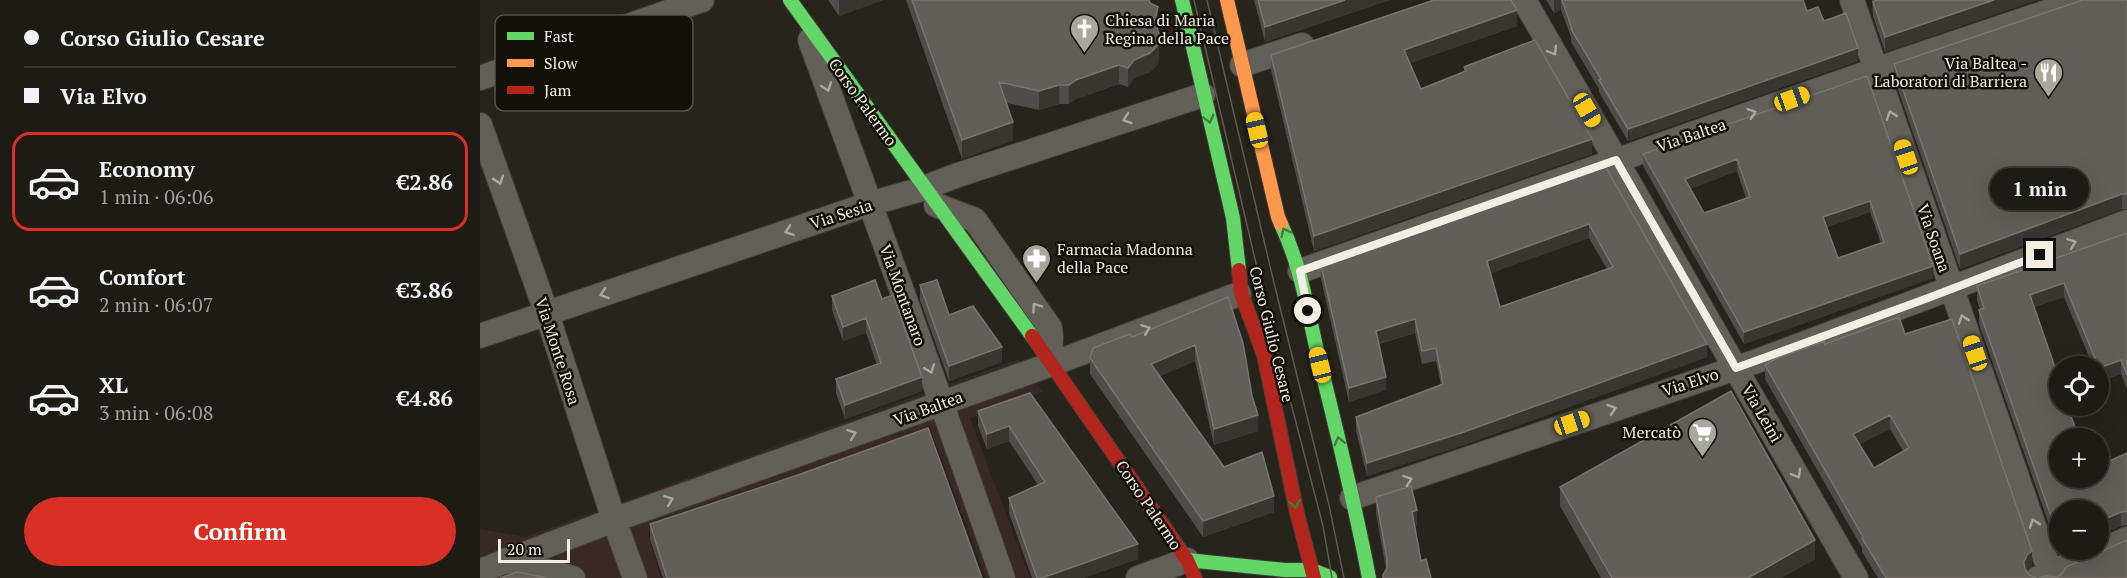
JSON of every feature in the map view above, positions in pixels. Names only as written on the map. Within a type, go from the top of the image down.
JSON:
[{"type":"main road","name":"Corso Giulio Cesare","points":[[1182,0],[1233,218],[1241,293],[1264,355],[1290,480],[1313,574]]},
{"type":"main road","points":[[1227,0],[1278,217],[1300,271],[1369,578]]},
{"type":"main road","name":"Corso Palermo","points":[[795,6],[931,196]]},
{"type":"main road","name":"Corso Palermo","points":[[1051,363],[1191,569]]},
{"type":"main road","points":[[1191,569],[1285,570],[1332,578]]},
{"type":"street","points":[[659,15],[702,0]]},
{"type":"street","name":"Via Leinì","points":[[1524,0],[1856,578]]},
{"type":"street","name":"Via Soana","points":[[1852,0],[2047,576]]},
{"type":"street","name":"Via Baltea","points":[[1300,271],[2082,0]]},
{"type":"street","name":"Via Montanaro","points":[[795,6],[942,402],[1003,578]]},
{"type":"street","points":[[1242,65],[1322,38]]},
{"type":"street","points":[[480,78],[495,73]]},
{"type":"street","name":"Via Sesia","points":[[480,336],[869,204],[931,196],[958,175],[1203,95]]},
{"type":"street","name":"Via Monte Rosa","points":[[480,125],[547,314],[635,578]]},
{"type":"street","points":[[931,196],[975,220],[1050,328],[1051,363]]},
{"type":"street","name":"Via Elvo","points":[[1352,498],[1736,368],[2127,222]]},
{"type":"street","name":"Via Baltea","points":[[480,571],[614,520],[1241,293]]},
{"type":"street","points":[[2047,576],[2127,539]]},
{"type":"street","points":[[480,554],[573,578]]},
{"type":"street","points":[[1138,578],[1191,569]]},
{"type":"shaded area","points":[[1019,359],[1043,392],[970,418],[1030,578],[986,578],[931,431],[648,533],[661,578],[480,578],[480,529],[525,537]]},
{"type":"building","points":[[912,0],[1149,0],[1158,7],[1155,20],[1159,34],[1158,45],[1150,53],[1134,60],[1128,68],[1119,65],[1076,80],[1069,85],[1059,85],[1039,91],[999,82],[1013,122],[962,140]]},
{"type":"building","points":[[1258,0],[1345,0],[1265,27]]},
{"type":"building","points":[[1434,0],[1511,0],[1517,10],[1404,50],[1421,89],[1466,71],[1464,67],[1535,40],[1592,139],[1314,236],[1271,55]]},
{"type":"building","points":[[1562,0],[1803,0],[1807,11],[1818,7],[1824,21],[1846,13],[1858,48],[1628,129],[1571,29]]},
{"type":"building","points":[[1877,0],[1994,0],[1885,37],[1873,2]]},
{"type":"building","points":[[2083,0],[2127,0],[2127,194],[1960,254],[1894,64]]},
{"type":"building","points":[[1867,76],[1933,266],[1744,332],[1643,154]],"holes":[[[1737,159],[1750,197],[1704,213],[1685,179]],[[1870,201],[1884,242],[1838,258],[1823,217]]]},
{"type":"building","points":[[1605,166],[1707,344],[1464,432],[1367,463],[1356,417],[1443,384],[1436,348],[1422,351],[1415,319],[1376,331],[1386,377],[1349,388],[1321,265]],"holes":[[[1589,224],[1613,267],[1500,307],[1487,261]]]},
{"type":"building","points":[[2127,233],[2127,375],[2121,360],[2109,364],[2109,356],[2094,356],[2064,283],[2030,295],[2051,356],[2049,356],[2049,416],[2071,416],[2075,428],[2049,428],[2049,488],[2109,488],[2109,461],[2127,453],[2127,511],[2109,517],[2109,500],[2049,500],[2049,510],[1979,310],[1984,308],[1977,286]]},
{"type":"building","points":[[875,280],[882,299],[893,295],[922,377],[845,405],[836,379],[881,363],[866,318],[843,327],[832,296]]},
{"type":"building","points":[[937,280],[949,315],[973,306],[1002,347],[949,366],[920,285]]},
{"type":"building","points":[[1228,297],[1243,343],[1252,396],[1258,415],[1214,429],[1195,345],[1151,364],[1224,467],[1262,452],[1274,496],[1203,521],[1090,358],[1093,348],[1130,334],[1132,337]]},
{"type":"building","points":[[1899,317],[1905,334],[1952,319],[2032,551],[2024,562],[2025,569],[2029,575],[2037,578],[1886,578],[1765,365],[1824,341],[1825,344]],"holes":[[[1890,415],[1909,448],[1874,468],[1853,434]]]},
{"type":"building","name":"Mercatò","points":[[1731,391],[1815,540],[1748,578],[1612,578],[1560,487]]},
{"type":"building","points":[[1030,393],[1138,544],[1037,578],[1009,498],[1045,482],[1009,426],[987,434],[978,411]]},
{"type":"building","points":[[928,428],[982,578],[667,578],[650,524],[795,476]]},
{"type":"building","points":[[1411,486],[1417,510],[1412,512],[1421,561],[1426,559],[1431,578],[1383,578],[1387,568],[1387,559],[1376,497]]},
{"type":"building","points":[[2127,540],[2127,578],[2038,578],[2057,577],[2066,567],[2082,560],[2109,560],[2109,548]]},
{"type":"building","points":[[517,572],[547,578],[500,578]]},
{"type":"tram line","points":[[1194,0],[1271,327],[1323,526],[1332,578]]},
{"type":"tram line","points":[[1207,0],[1329,505],[1344,578]]},
{"type":"traffic: fast","points":[[790,0],[1032,336]]},
{"type":"traffic: fast","points":[[1182,0],[1233,218],[1239,270]]},
{"type":"traffic: fast","points":[[1281,224],[1303,289],[1369,578]]},
{"type":"traffic: fast","points":[[1187,560],[1285,570],[1312,570],[1330,577]]},
{"type":"traffic: slow","points":[[1227,0],[1281,224]]},
{"type":"traffic: jam","points":[[1239,270],[1241,293],[1264,355],[1297,513],[1314,578]]},
{"type":"traffic: jam","points":[[1032,336],[1187,560],[1195,578]]},
{"type":"place","name":"Chiesa di Maria Regina della Pace","points":[[1084,54]]},
{"type":"place","name":"Via Baltea - Laboratori di Barriera","points":[[2048,98]]},
{"type":"place","name":"Farmacia Madonna della Pace","points":[[1036,284]]},
{"type":"place","name":"Mercatò","points":[[1702,458]]},
{"type":"route","points":[[1308,311],[1300,271],[1616,160],[1736,368],[2040,255]]}]
